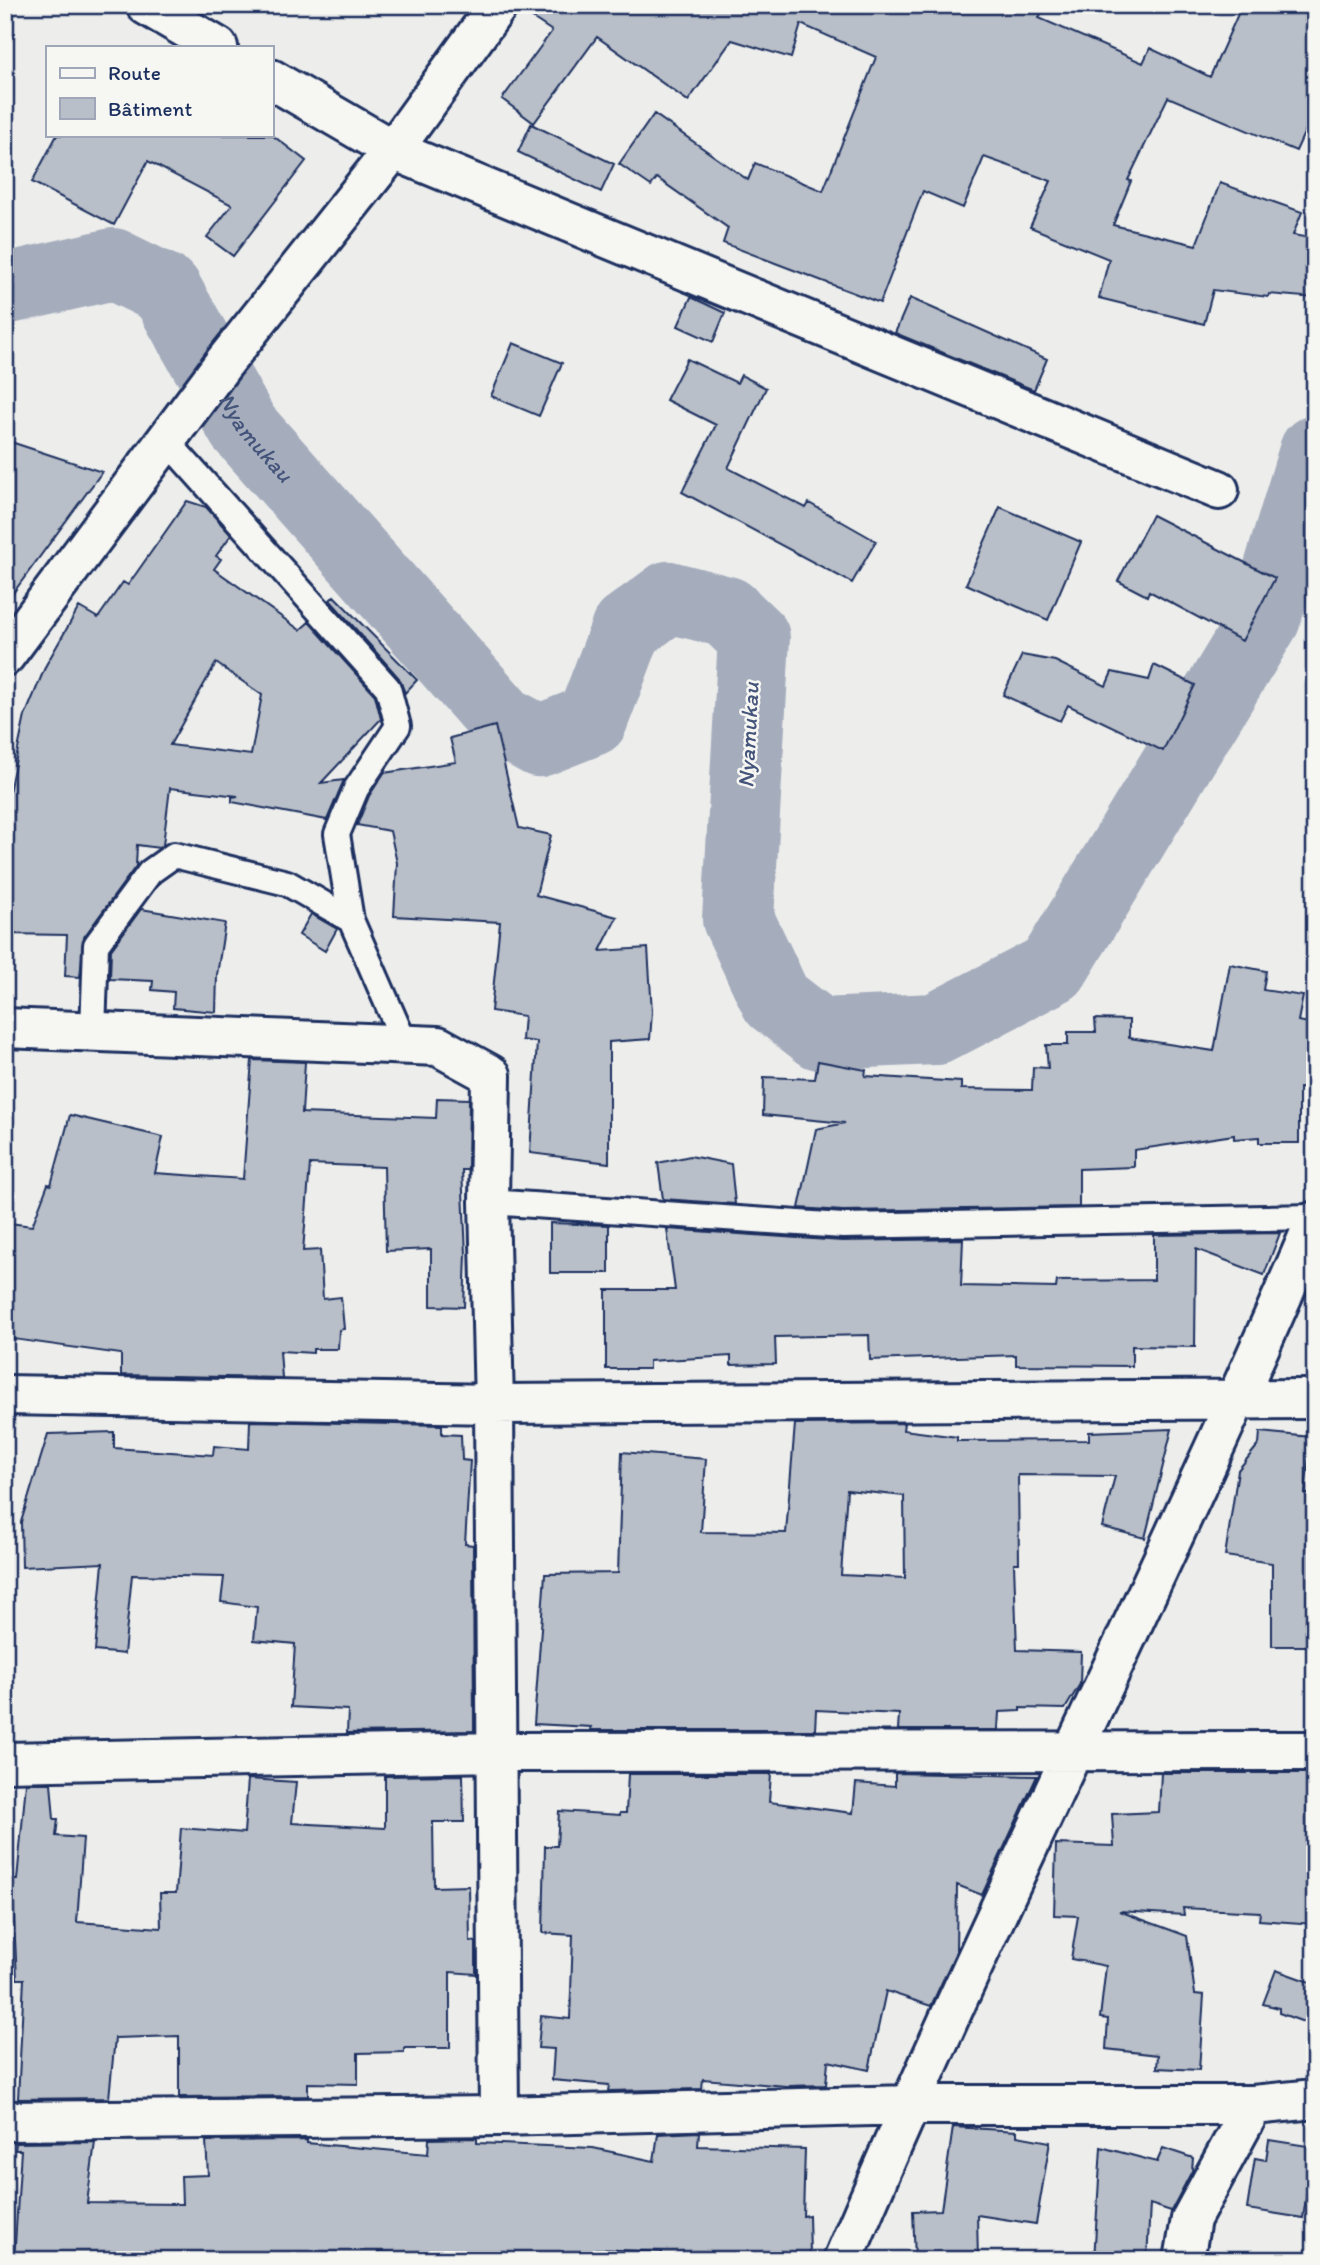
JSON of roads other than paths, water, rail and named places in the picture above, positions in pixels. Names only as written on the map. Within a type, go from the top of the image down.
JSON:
[{"type":"street","points":[[146,5],[216,46]]},
{"type":"street","points":[[5,656],[223,364],[393,150],[498,5]]},
{"type":"street","points":[[273,80],[393,150],[1219,490]]},
{"type":"street","points":[[5,1028],[438,1046],[491,1075],[489,1202],[494,1404],[499,2116]]},
{"type":"street","points":[[843,2260],[908,2105],[1071,1750],[1239,1398],[1315,1219]]},
{"type":"street","points":[[5,1395],[494,1404],[1315,1399]]},
{"type":"street","points":[[5,1762],[497,1752],[1315,1751]]},
{"type":"street","points":[[5,2121],[499,2116],[908,2105],[1253,2105],[1312,2094]]},
{"type":"street","points":[[1184,2260],[1191,2219],[1253,2105]]},
{"type":"lane","points":[[166,440],[388,688],[398,726],[356,789],[337,834],[351,920],[405,1044]]},
{"type":"lane","points":[[93,1031],[96,946],[150,872],[174,855],[288,883],[351,920]]},
{"type":"lane","points":[[489,1202],[843,1226],[1315,1219]]},
{"type":"waterway","name":"Nyamukau","points":[[5,289],[113,264],[166,290],[243,427],[504,722],[539,741],[592,720],[627,628],[669,597],[727,612],[754,638],[738,919],[776,1000],[820,1034],[936,1029],[1053,968],[1265,618],[1315,451]]}]
